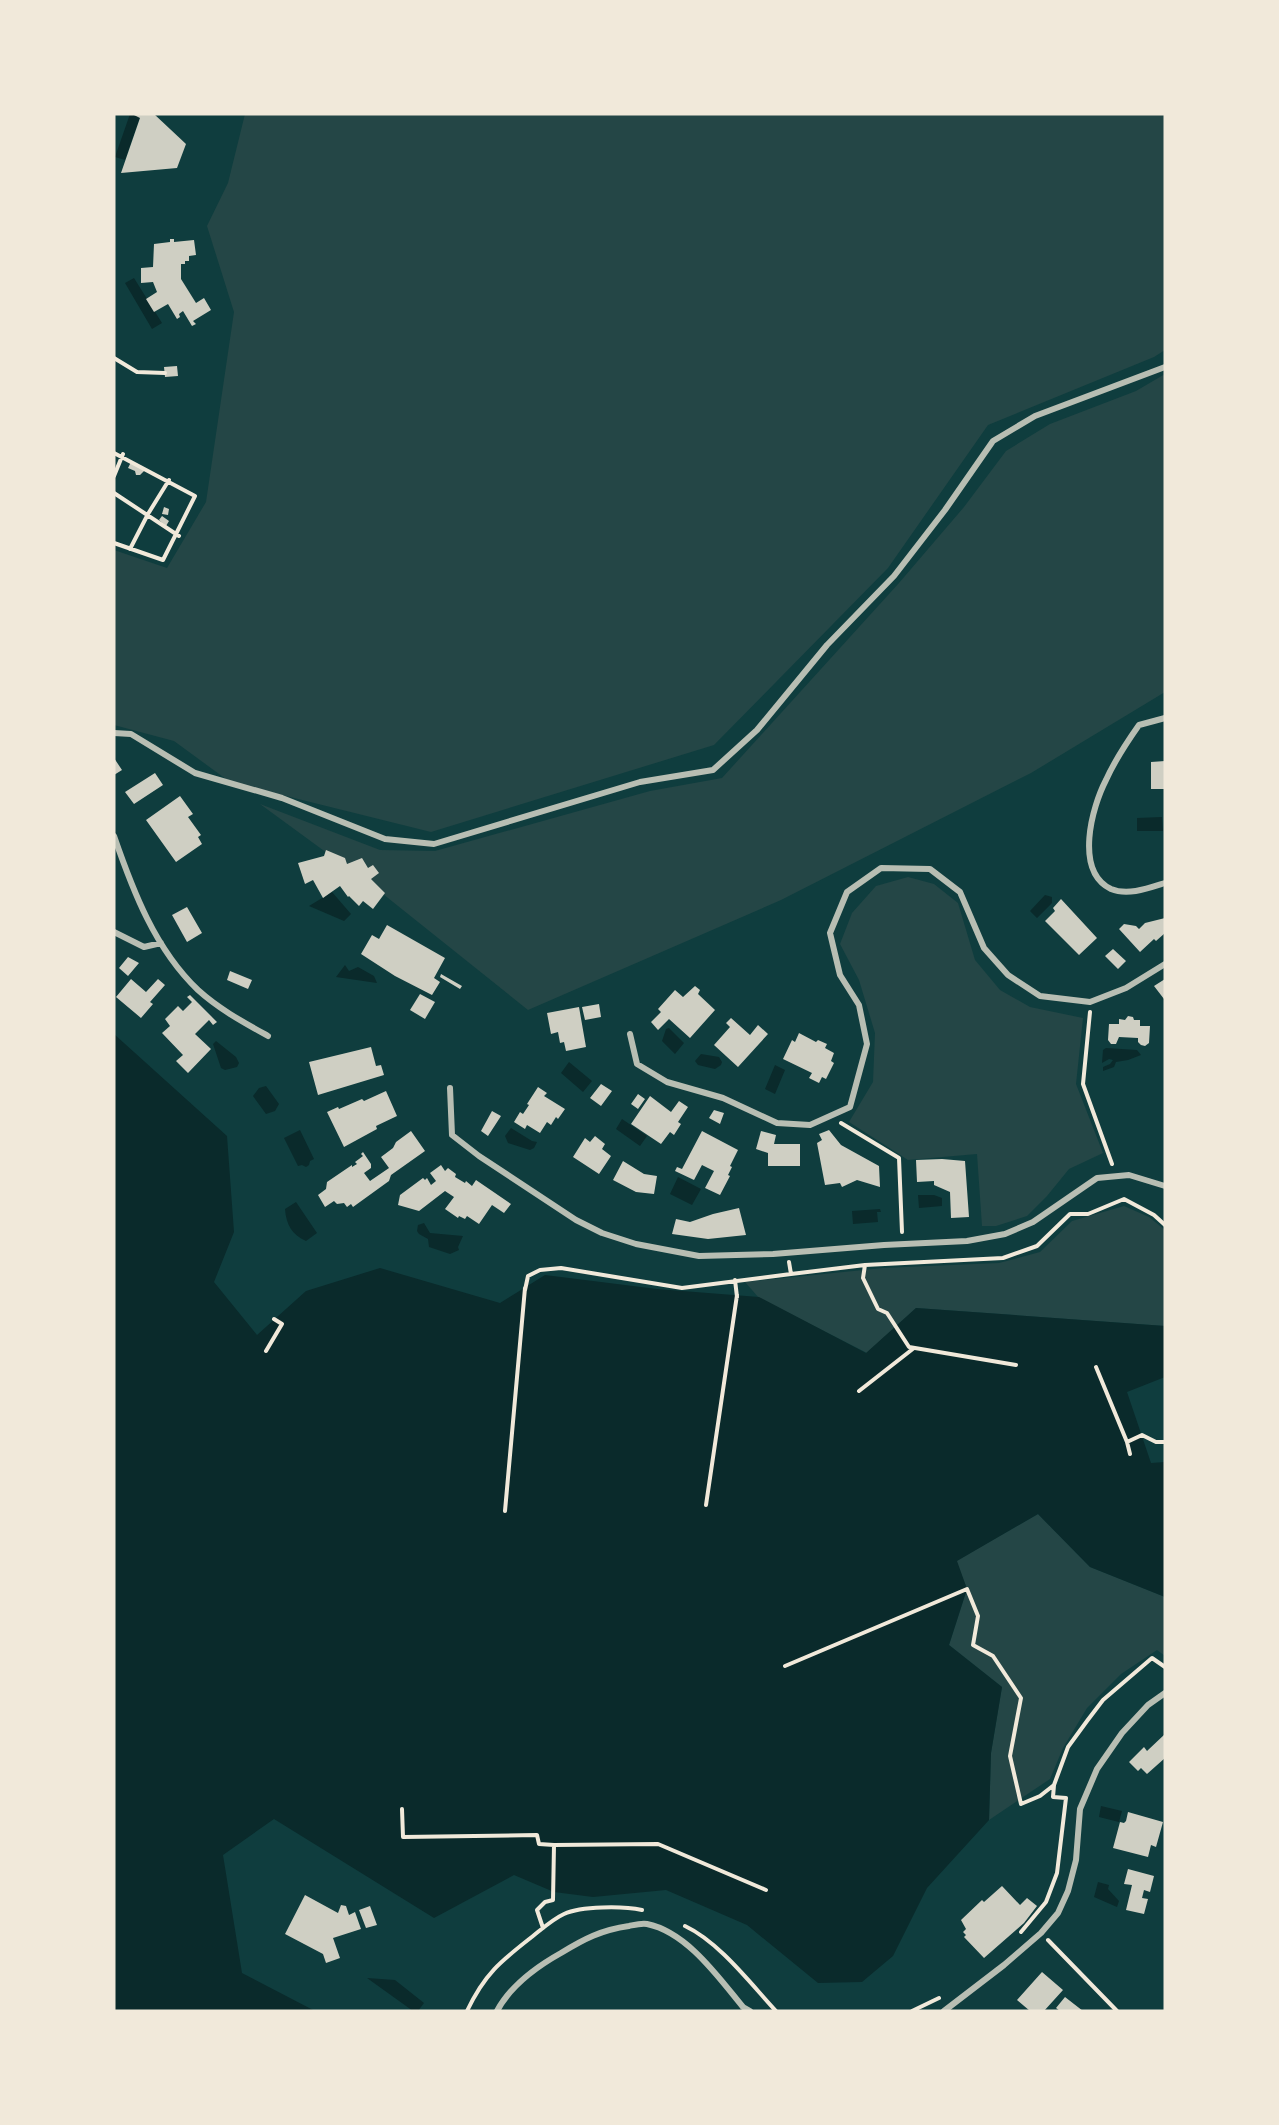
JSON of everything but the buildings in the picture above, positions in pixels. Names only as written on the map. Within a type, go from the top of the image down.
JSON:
[{"type":"street","points":[[114,733],[131,734],[195,773],[282,798],[385,839],[434,844],[640,782],[714,770],[757,730],[827,645],[894,576],[945,510],[993,441],[1035,416],[1165,367]]},
{"type":"street","points":[[1165,718],[1139,725],[1124,746],[1105,781],[1090,828],[1089,861],[1099,878],[1112,889],[1137,891],[1165,883]]},
{"type":"street","points":[[114,836],[147,919],[169,957],[198,990],[234,1017],[268,1036]]},
{"type":"street","points":[[630,1034],[637,1064],[667,1082],[723,1098],[777,1123],[810,1125],[850,1107],[867,1044],[859,1005],[840,975],[830,933],[847,892],[881,868],[930,869],[960,892],[984,948],[1008,975],[1040,996],[1090,1002],[1126,988],[1165,964]]},
{"type":"street","points":[[114,932],[144,947],[161,943]]},
{"type":"street","points":[[450,1088],[452,1134],[479,1156],[576,1220],[602,1233],[636,1244],[699,1256],[967,1241],[1005,1234],[1033,1222],[1097,1178],[1129,1174],[1165,1186]]},
{"type":"street","points":[[944,2011],[966,1996],[1041,1933],[1058,1913],[1068,1891],[1076,1860],[1080,1809],[1097,1769],[1122,1733],[1148,1706],[1165,1693]]},
{"type":"street","points":[[497,2011],[502,2001],[519,1982],[548,1960],[589,1936],[616,1928],[645,1924],[663,1930],[681,1941],[703,1960],[743,2007],[750,2011]]},
{"type":"path","points":[[114,358],[136,372],[165,373]]},
{"type":"path","points":[[114,453],[169,480],[195,496],[178,535],[163,560],[114,543]]},
{"type":"path","points":[[114,476],[122,456]]},
{"type":"path","points":[[130,549],[169,480]]},
{"type":"path","points":[[114,493],[178,535]]},
{"type":"path","points":[[1090,1002],[1083,1084],[1116,1176]]},
{"type":"path","points":[[830,1116],[900,1158],[902,1244]]},
{"type":"path","points":[[787,1252],[790,1274]]},
{"type":"path","points":[[505,1511],[525,1289],[528,1276],[540,1270],[561,1268],[682,1288],[865,1266],[863,1278],[878,1309],[887,1313],[909,1347],[1016,1365]]},
{"type":"path","points":[[706,1505],[737,1297],[735,1280]]},
{"type":"path","points":[[266,1351],[282,1324],[274,1319]]},
{"type":"path","points":[[859,1391],[915,1348]]},
{"type":"path","points":[[1096,1367],[1127,1442],[1130,1455]]},
{"type":"path","points":[[1127,1442],[1142,1435],[1156,1442],[1165,1442]]},
{"type":"path","points":[[785,1666],[967,1589],[978,1616],[973,1645],[993,1656],[1021,1698],[1010,1756],[1021,1804],[1040,1796],[1054,1785]]},
{"type":"path","points":[[1019,1934],[1046,1902],[1057,1874],[1066,1798],[1053,1797],[1054,1785],[1068,1747],[1103,1700],[1152,1658],[1165,1666]]},
{"type":"path","points":[[402,1809],[403,1837],[537,1835],[539,1844],[658,1844],[766,1890]]},
{"type":"path","points":[[543,1928],[537,1910],[545,1902],[553,1900],[554,1845]]},
{"type":"path","points":[[467,2011],[479,1987],[500,1962],[565,1913],[595,1908],[629,1907],[649,1912]]},
{"type":"path","points":[[677,1922],[694,1930],[717,1949],[776,2011]]},
{"type":"path","points":[[1041,1933],[1117,2011]]},
{"type":"path","points":[[912,2011],[946,1995]]},
{"type":"shaded area","points":[[130,114],[140,117],[125,160],[115,157]]},
{"type":"shaded area","points":[[245,114],[1165,114],[1165,350],[1154,357],[988,425],[888,568],[714,745],[431,832],[230,782],[174,741],[114,725],[114,550],[167,568],[206,502],[234,312],[207,226],[228,183]]},
{"type":"shaded area","points":[[134,278],[162,323],[152,329],[125,283]]},
{"type":"shaded area","points":[[1165,374],[1165,692],[1031,773],[781,900],[528,1010],[383,894],[260,804],[380,850],[435,851],[650,791],[722,778],[899,583],[964,507],[1006,451],[1050,424],[1136,391]]},
{"type":"shaded area","points":[[1162,817],[1163,831],[1137,831],[1137,818]]},
{"type":"shaded area","points":[[908,877],[934,884],[958,903],[975,960],[1000,990],[1030,1007],[1083,1018],[1076,1084],[1103,1153],[1069,1169],[1027,1216],[996,1226],[982,1226],[977,1154],[908,1160],[849,1122],[873,1082],[875,1033],[859,980],[840,944],[852,913],[876,886]]},
{"type":"shaded area","points":[[332,892],[351,914],[344,921],[309,906]]},
{"type":"shaded area","points":[[1045,895],[1052,897],[1052,903],[1037,918],[1030,911]]},
{"type":"shaded area","points":[[345,965],[349,971],[358,967],[374,976],[377,983],[336,977]]},
{"type":"shaded area","points":[[669,1028],[684,1043],[675,1054],[662,1041],[666,1029]]},
{"type":"shaded area","points":[[114,1034],[227,1136],[234,1232],[214,1282],[257,1335],[306,1291],[380,1268],[500,1303],[545,1275],[657,1289],[759,1297],[866,1353],[916,1308],[1165,1326],[1165,1377],[1127,1392],[1151,1463],[1165,1462],[1165,1597],[1090,1567],[1038,1514],[957,1561],[967,1589],[949,1645],[1002,1687],[991,1753],[989,1820],[927,1888],[893,1956],[862,1982],[818,1983],[747,1925],[666,1890],[593,1897],[554,1892],[514,1875],[434,1918],[274,1819],[223,1855],[242,1973],[315,2011],[114,2011]]},
{"type":"shaded area","points":[[216,1041],[236,1057],[239,1063],[237,1067],[225,1070],[221,1068],[213,1044]]},
{"type":"shaded area","points":[[1106,1048],[1137,1050],[1141,1055],[1116,1062],[1114,1067],[1103,1071],[1103,1067],[1113,1060],[1109,1059],[1102,1063],[1103,1050]]},
{"type":"shaded area","points":[[701,1054],[719,1057],[721,1065],[715,1069],[698,1065],[695,1061]]},
{"type":"shaded area","points":[[569,1062],[592,1081],[583,1092],[561,1073]]},
{"type":"shaded area","points":[[775,1065],[785,1070],[775,1094],[765,1089]]},
{"type":"shaded area","points":[[266,1086],[279,1104],[275,1111],[266,1114],[253,1096],[259,1088]]},
{"type":"shaded area","points":[[622,1119],[647,1136],[640,1146],[616,1129]]},
{"type":"shaded area","points":[[511,1128],[537,1142],[534,1148],[530,1150],[508,1143],[505,1136]]},
{"type":"shaded area","points":[[300,1130],[314,1159],[306,1167],[298,1166],[284,1138]]},
{"type":"shaded area","points":[[678,1177],[701,1189],[692,1205],[670,1194]]},
{"type":"shaded area","points":[[918,1195],[934,1195],[942,1198],[942,1206],[919,1208]]},
{"type":"shaded area","points":[[296,1202],[317,1233],[306,1241],[293,1232],[287,1219],[285,1209]]},
{"type":"shaded area","points":[[1124,1206],[1149,1217],[1165,1230],[1165,1326],[916,1308],[867,1353],[759,1298],[745,1282],[883,1268],[999,1263],[1040,1252],[1072,1221]]},
{"type":"shaded area","points":[[880,1209],[881,1212],[877,1212],[878,1222],[853,1224],[852,1211]]},
{"type":"shaded area","points":[[424,1223],[430,1233],[463,1236],[459,1250],[450,1254],[429,1247],[428,1239],[417,1231],[418,1225]]},
{"type":"shaded area","points":[[1038,1514],[1090,1567],[1165,1597],[1165,1656],[1157,1650],[1121,1674],[1087,1708],[1063,1748],[1050,1779],[989,1820],[991,1753],[1002,1687],[949,1645],[967,1589],[956,1561]]},
{"type":"shaded area","points":[[1101,1806],[1122,1811],[1119,1822],[1099,1817]]},
{"type":"shaded area","points":[[1098,1882],[1109,1885],[1108,1889],[1119,1901],[1117,1907],[1094,1897]]},
{"type":"shaded area","points":[[367,1978],[395,1980],[424,2003],[418,2011],[413,2011]]}]
